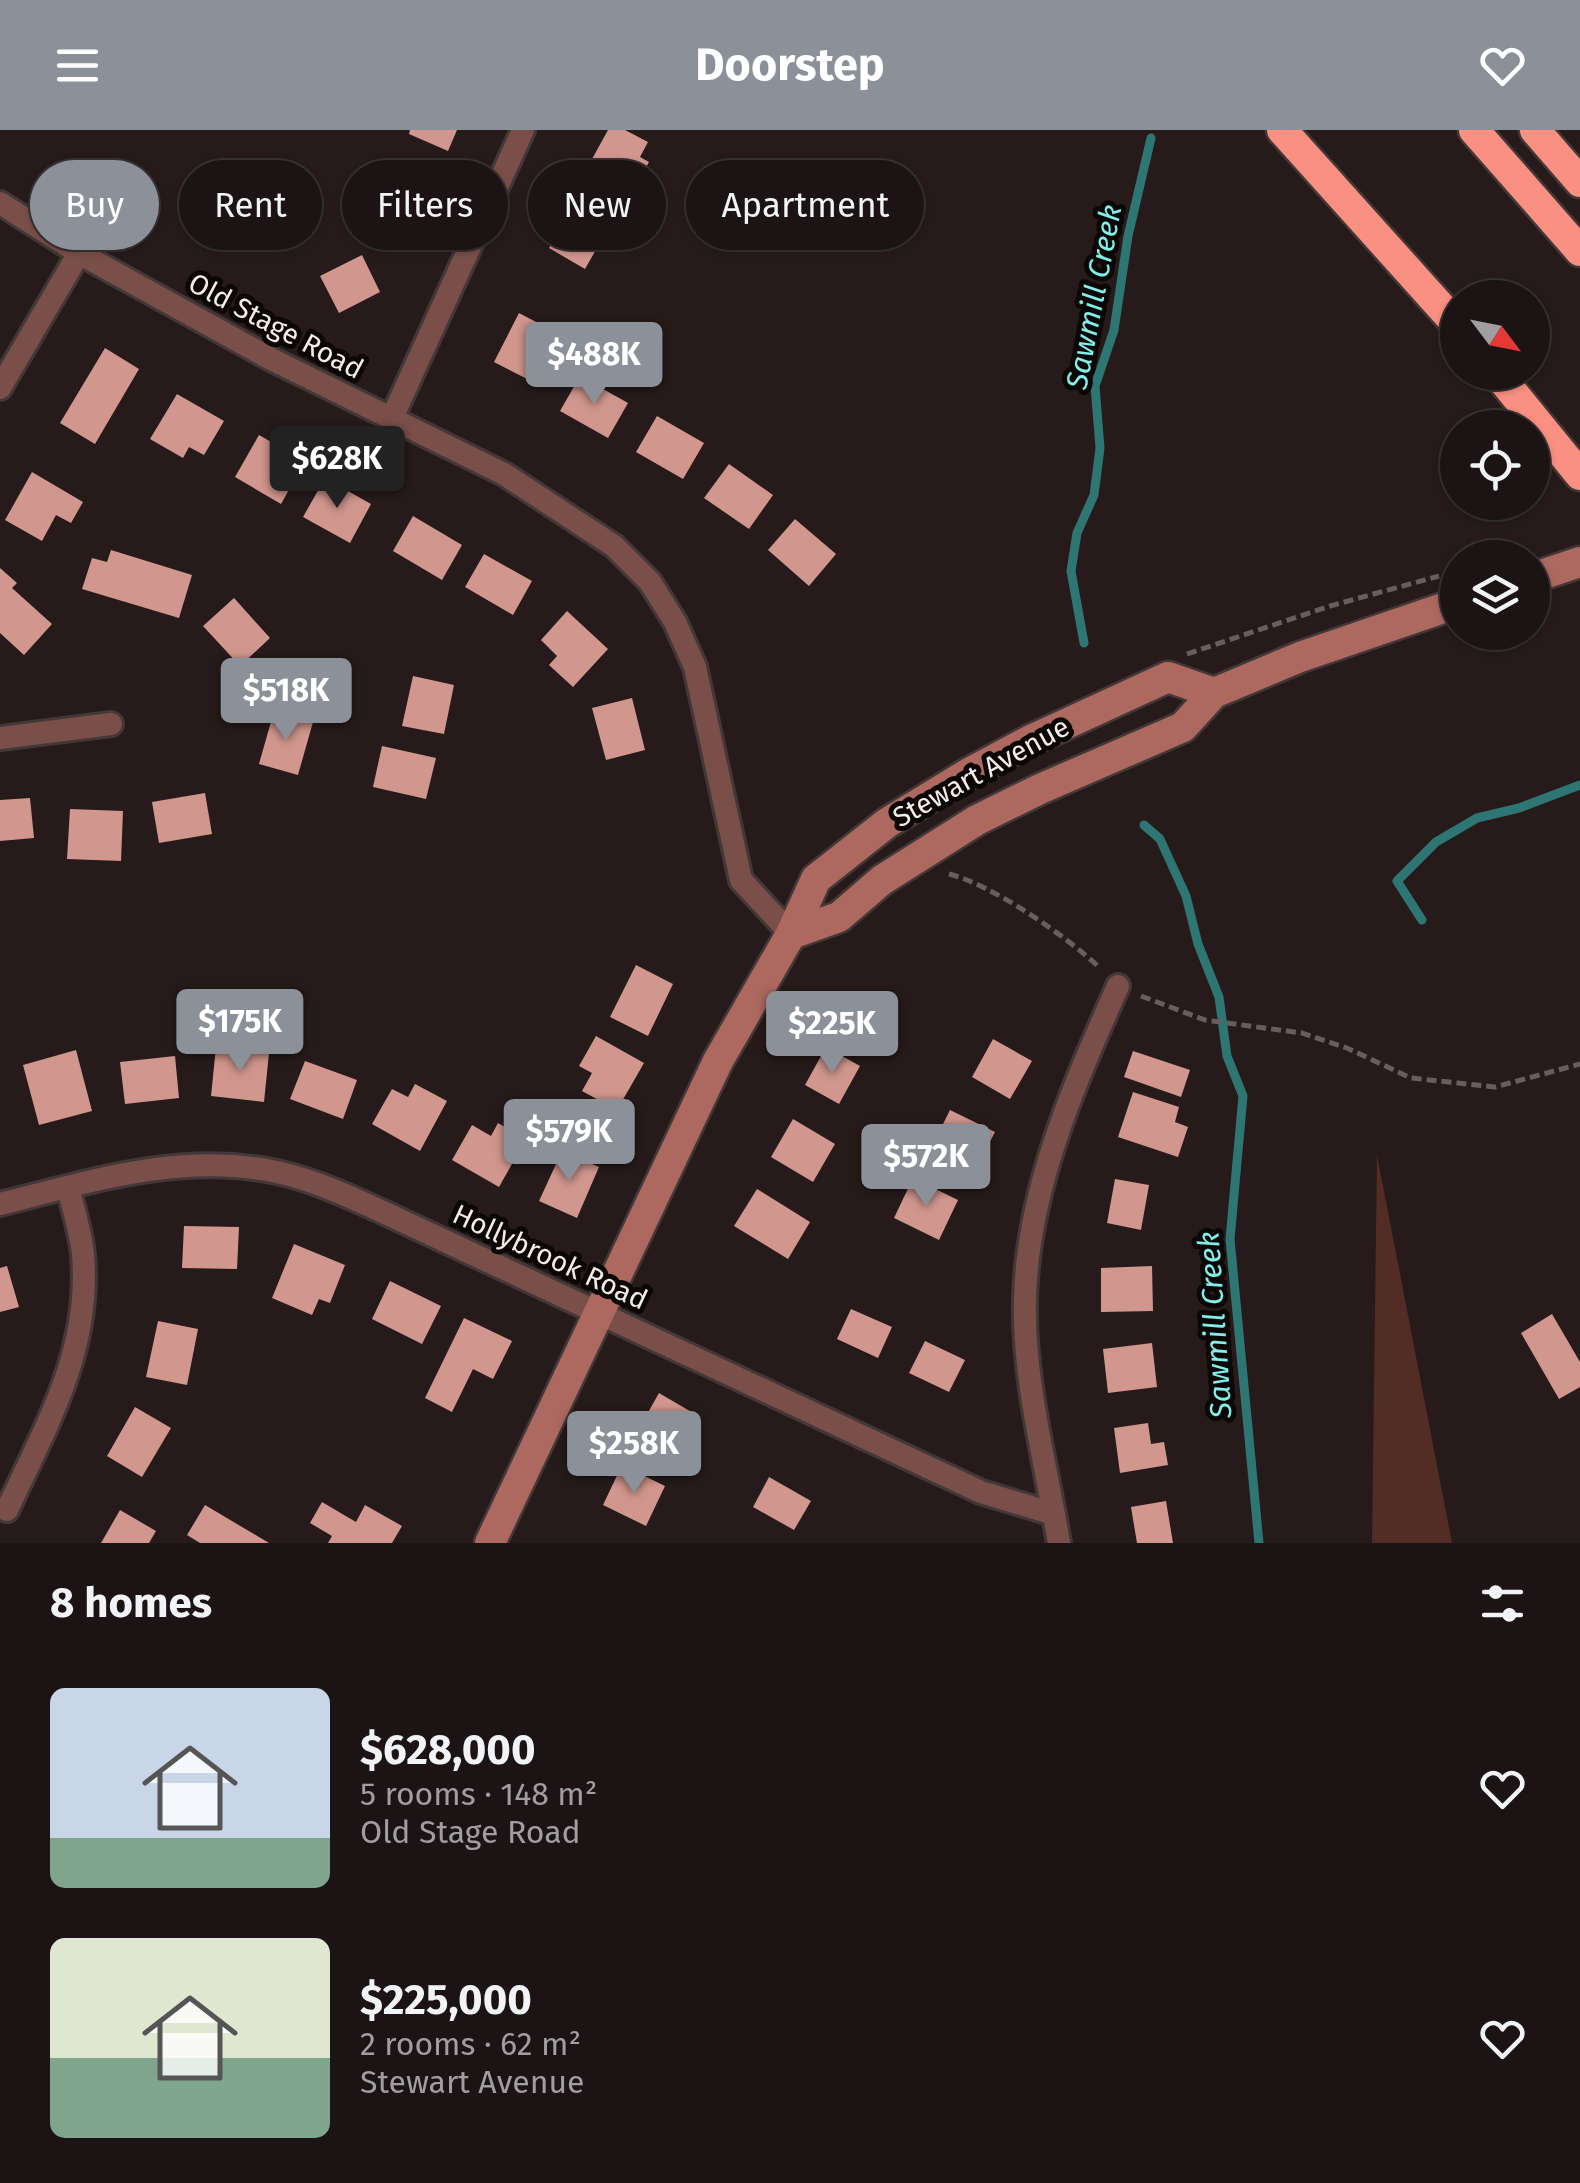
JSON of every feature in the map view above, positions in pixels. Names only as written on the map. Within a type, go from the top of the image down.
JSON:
[{"type":"highway","points":[[1282,130],[1440,306]]},
{"type":"highway","points":[[1474,130],[1580,251]]},
{"type":"highway","points":[[1535,130],[1580,182]]},
{"type":"highway","points":[[1511,390],[1580,475]]},
{"type":"street","points":[[391,420],[523,130]]},
{"type":"street","name":"Old Stage Road","points":[[0,203],[79,253],[271,359],[504,474],[614,546],[650,582],[676,622],[695,668],[741,880],[790,934]]},
{"type":"street","points":[[0,388],[79,253]]},
{"type":"street","points":[[1550,572],[1580,562]]},
{"type":"street","name":"Stewart Avenue","points":[[790,934],[839,917],[882,880],[977,820],[1068,776],[1183,728],[1214,693],[1300,657],[1440,609]]},
{"type":"street","name":"Stewart Avenue","points":[[490,1543],[718,1061],[790,934],[816,879],[887,823],[1029,741],[1168,677],[1214,693]]},
{"type":"street","points":[[0,738],[111,724]]},
{"type":"street","points":[[1059,1543],[1028,1347],[1026,1266],[1032,1225],[1057,1136],[1118,986]]},
{"type":"street","name":"Hollybrook Road","points":[[0,1204],[147,1169],[190,1165],[269,1170],[358,1200],[980,1492],[1054,1514]]},
{"type":"street","points":[[8,1510],[74,1362],[80,1330],[83,1253],[68,1187]]},
{"type":"path","points":[[934,876],[948,874],[967,879],[992,892],[1079,948],[1118,986],[1205,1020],[1302,1034],[1348,1048],[1410,1078],[1447,1084],[1495,1087],[1580,1064]]},
{"type":"shaded area","points":[[1377,1155],[1452,1543],[1372,1543]]},
{"type":"building","points":[[410,130],[457,130],[448,151],[409,134]]},
{"type":"building","points":[[608,130],[625,130],[648,142],[640,157],[645,160],[592,160]]},
{"type":"building","points":[[552,250],[596,250],[585,269]]},
{"type":"building","points":[[362,255],[380,292],[339,313],[320,276]]},
{"type":"building","points":[[519,313],[555,332],[531,381],[494,362]]},
{"type":"building","points":[[105,348],[139,369],[95,444],[60,423]]},
{"type":"building","points":[[580,376],[628,403],[608,438],[560,411]]},
{"type":"building","points":[[177,394],[224,421],[204,455],[189,447],[183,458],[150,439]]},
{"type":"building","points":[[657,416],[704,443],[683,479],[636,452]]},
{"type":"building","points":[[259,435],[305,461],[281,504],[235,477]]},
{"type":"building","points":[[729,464],[773,495],[749,529],[704,498]]},
{"type":"building","points":[[32,472],[83,502],[71,523],[56,515],[42,541],[5,520]]},
{"type":"building","points":[[325,478],[371,504],[350,543],[303,517]]},
{"type":"building","points":[[413,516],[462,545],[442,580],[393,551]]},
{"type":"building","points":[[795,519],[836,554],[809,586],[768,550]]},
{"type":"building","points":[[111,550],[192,575],[179,618],[82,589],[92,558],[107,562]]},
{"type":"building","points":[[484,554],[532,581],[513,615],[465,587]]},
{"type":"building","points":[[0,568],[17,583],[12,588],[52,624],[24,655],[0,633]]},
{"type":"building","points":[[234,598],[270,638],[240,666],[203,626]]},
{"type":"building","points":[[567,611],[608,649],[573,687],[549,665],[557,656],[541,640]]},
{"type":"building","points":[[413,676],[454,685],[444,734],[402,726]]},
{"type":"building","points":[[632,698],[645,750],[606,760],[592,708]]},
{"type":"building","points":[[274,711],[313,722],[298,775],[259,764]]},
{"type":"building","points":[[382,746],[436,758],[426,799],[373,787]]},
{"type":"building","points":[[205,793],[212,834],[159,843],[152,802]]},
{"type":"building","points":[[30,798],[34,838],[0,841],[0,800]]},
{"type":"building","points":[[70,809],[123,811],[121,861],[67,859]]},
{"type":"building","points":[[636,965],[673,984],[648,1036],[610,1017]]},
{"type":"building","points":[[596,1036],[644,1063],[617,1110],[582,1091],[592,1073],[579,1066]]},
{"type":"building","points":[[993,1039],[1032,1061],[1010,1099],[972,1077]]},
{"type":"building","points":[[216,1047],[269,1053],[264,1102],[211,1096]]},
{"type":"building","points":[[826,1047],[860,1066],[839,1104],[805,1085]]},
{"type":"building","points":[[76,1050],[92,1111],[39,1125],[23,1065]]},
{"type":"building","points":[[1133,1051],[1190,1070],[1181,1097],[1124,1077]]},
{"type":"building","points":[[175,1056],[179,1098],[125,1104],[120,1062]]},
{"type":"building","points":[[305,1061],[357,1080],[343,1119],[290,1099]]},
{"type":"building","points":[[415,1084],[447,1101],[420,1151],[372,1124],[392,1089],[408,1097]]},
{"type":"building","points":[[1133,1092],[1179,1107],[1175,1122],[1188,1127],[1178,1157],[1118,1137]]},
{"type":"building","points":[[563,1109],[587,1123],[575,1145],[550,1131]]},
{"type":"building","points":[[950,1110],[995,1132],[976,1169],[931,1148]]},
{"type":"building","points":[[793,1119],[835,1144],[813,1182],[771,1157]]},
{"type":"building","points":[[498,1123],[526,1139],[499,1187],[452,1160],[472,1125],[491,1136]]},
{"type":"building","points":[[562,1151],[599,1167],[577,1218],[539,1201]]},
{"type":"building","points":[[913,1178],[958,1200],[939,1240],[894,1218]]},
{"type":"building","points":[[1115,1179],[1149,1185],[1141,1230],[1107,1223]]},
{"type":"building","points":[[757,1189],[810,1222],[788,1259],[734,1226]]},
{"type":"building","points":[[184,1226],[239,1227],[237,1269],[182,1268]]},
{"type":"building","points":[[294,1244],[345,1265],[330,1303],[319,1299],[312,1315],[272,1298]]},
{"type":"building","points":[[7,1266],[19,1307],[0,1312],[0,1268]]},
{"type":"building","points":[[1152,1266],[1153,1311],[1101,1312],[1101,1268]]},
{"type":"building","points":[[390,1281],[441,1306],[422,1344],[372,1319]]},
{"type":"building","points":[[851,1309],[892,1327],[878,1358],[837,1339]]},
{"type":"building","points":[[1552,1314],[1580,1362],[1580,1387],[1559,1399],[1521,1333]]},
{"type":"building","points":[[464,1318],[512,1341],[493,1379],[473,1369],[452,1412],[425,1398]]},
{"type":"building","points":[[158,1321],[198,1329],[187,1385],[146,1377]]},
{"type":"building","points":[[925,1341],[965,1360],[949,1392],[909,1373]]},
{"type":"building","points":[[1152,1343],[1157,1387],[1108,1393],[1103,1349]]},
{"type":"building","points":[[659,1393],[700,1417],[678,1455],[637,1432]]},
{"type":"building","points":[[135,1407],[171,1428],[142,1477],[107,1456]]},
{"type":"building","points":[[1148,1423],[1151,1444],[1164,1442],[1168,1465],[1120,1473],[1114,1428]]},
{"type":"building","points":[[622,1465],[665,1486],[646,1526],[603,1505]]},
{"type":"building","points":[[769,1477],[811,1501],[794,1530],[753,1507]]},
{"type":"building","points":[[1166,1501],[1173,1543],[1137,1543],[1131,1507]]},
{"type":"building","points":[[322,1502],[356,1522],[365,1505],[402,1526],[392,1543],[328,1543],[332,1536],[310,1523]]},
{"type":"building","points":[[205,1505],[269,1543],[200,1543],[187,1535]]},
{"type":"building","points":[[120,1510],[156,1531],[149,1543],[101,1543]]},
{"type":"waterway","name":"Sawmill Creek","points":[[1084,643],[1071,571],[1077,533],[1094,495],[1100,448],[1095,386],[1114,330],[1128,236],[1151,138]]},
{"type":"waterway","points":[[1422,920],[1397,881],[1436,842],[1477,818],[1519,808],[1580,785]]},
{"type":"waterway","name":"Sawmill Creek","points":[[1144,825],[1160,839],[1186,896],[1198,944],[1219,997],[1227,1056],[1243,1096],[1230,1239],[1259,1543]]}]
